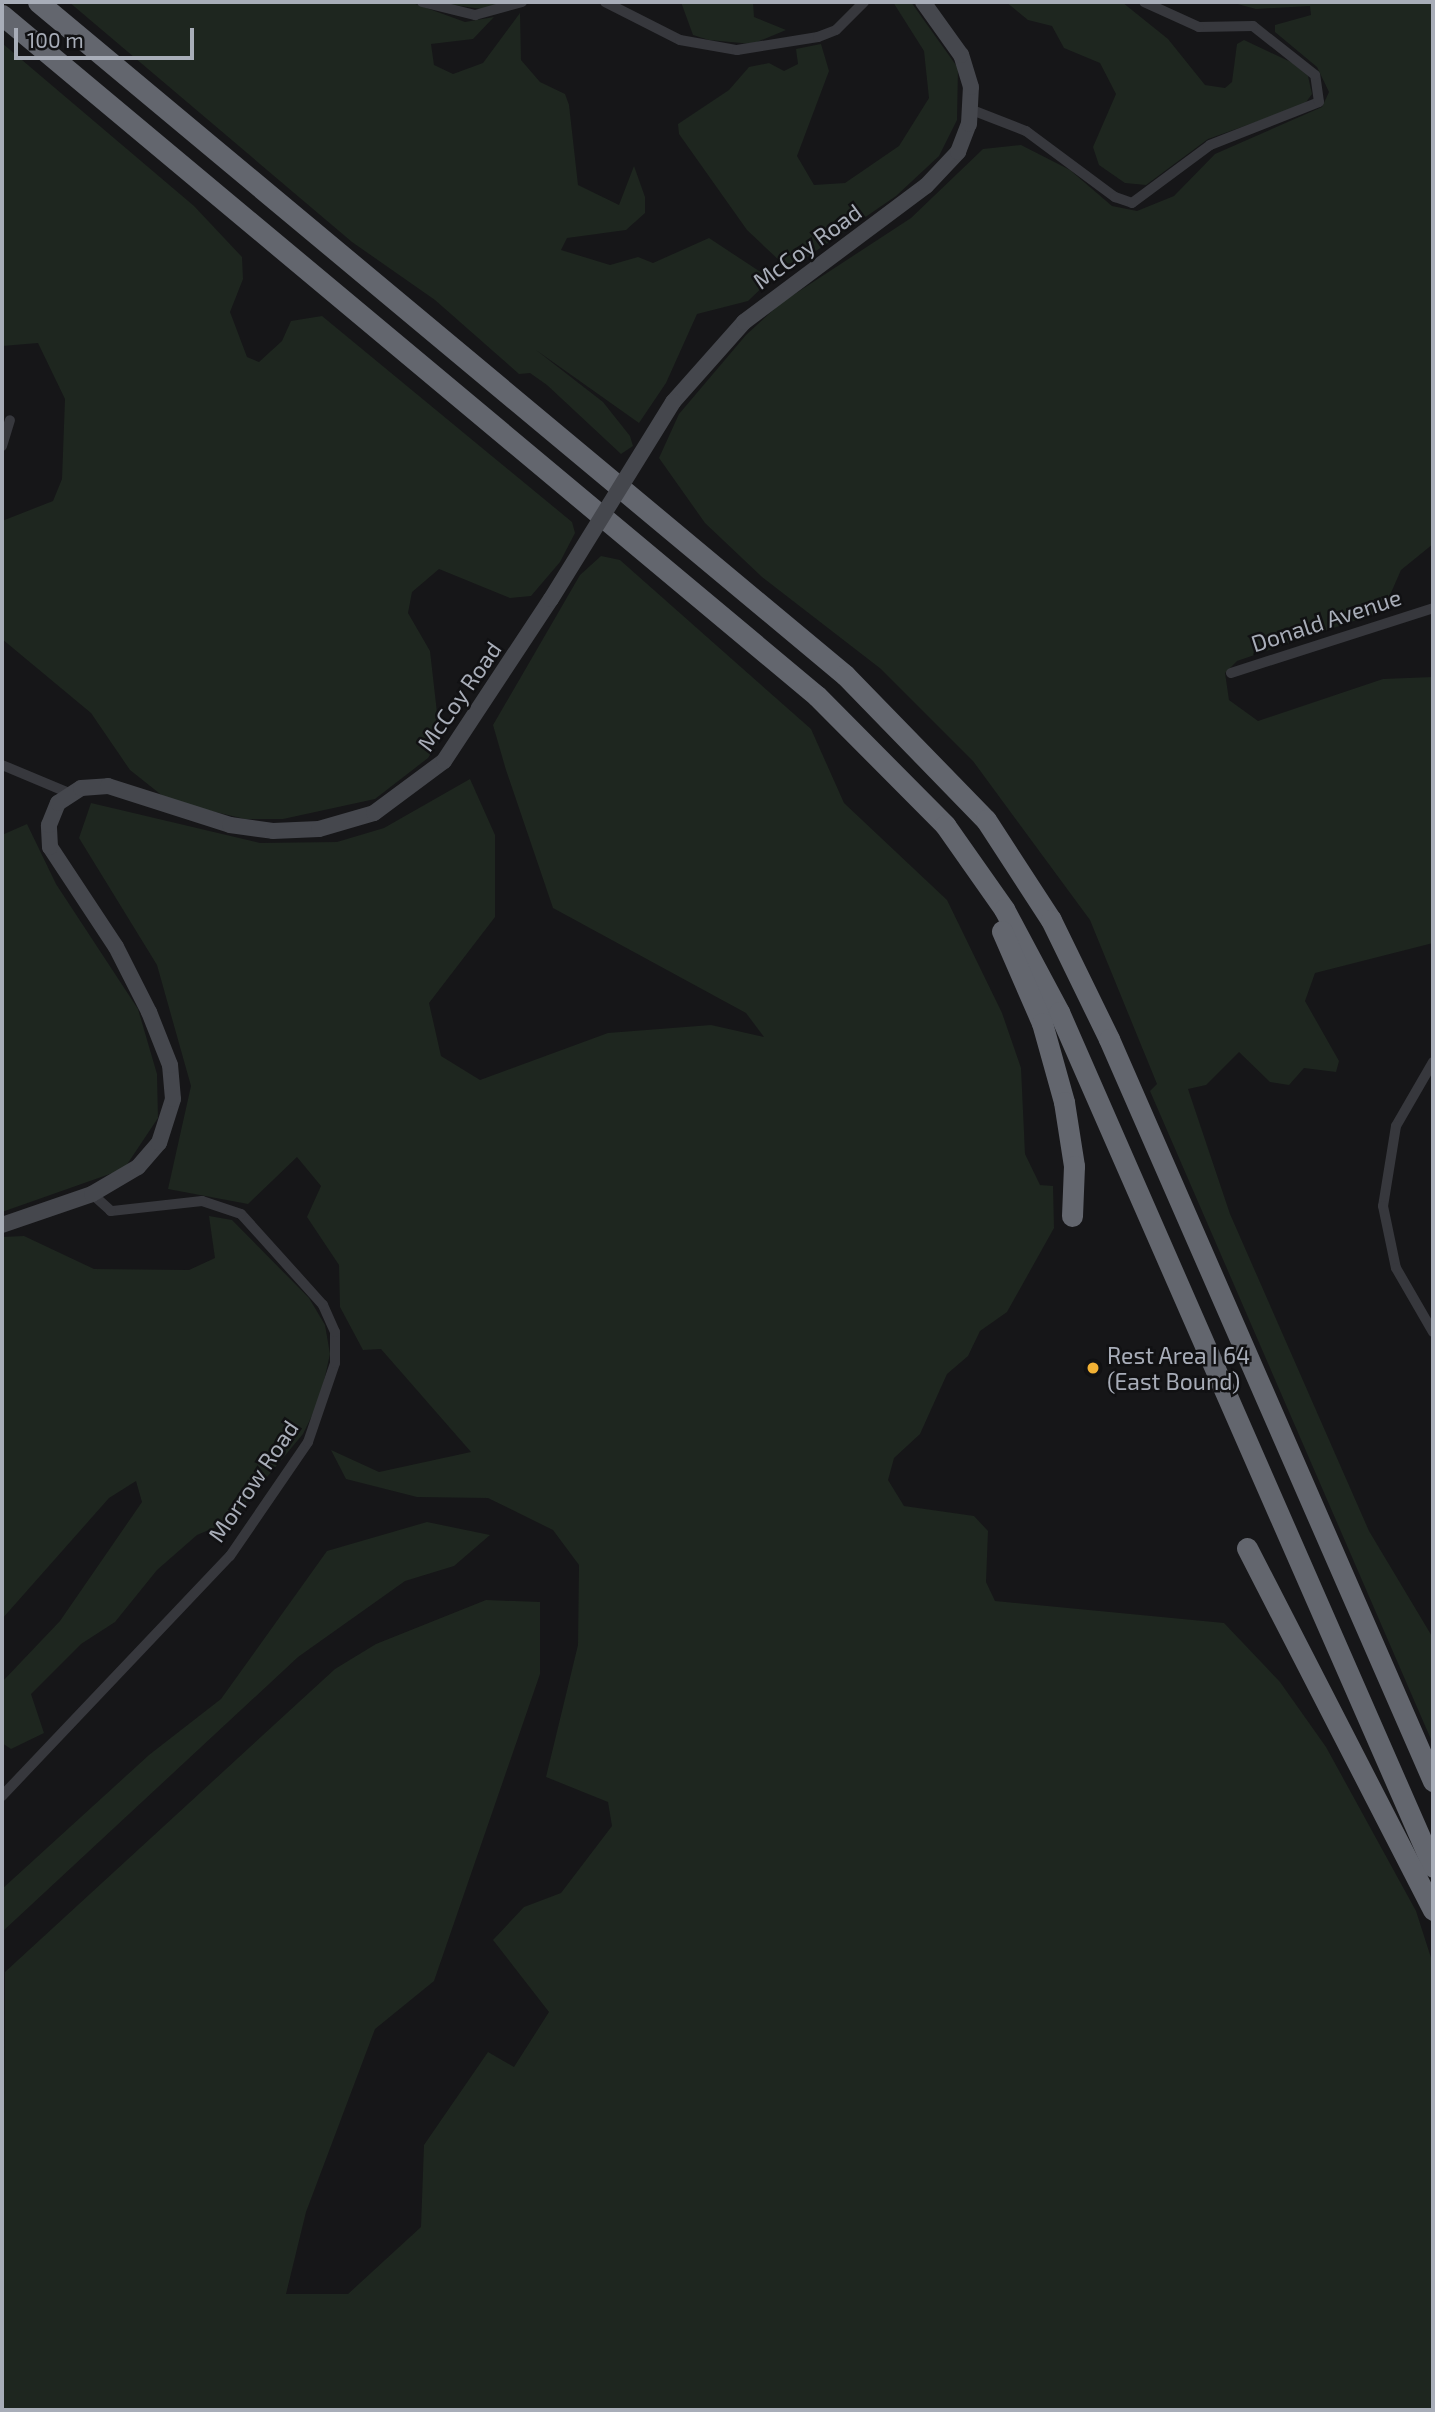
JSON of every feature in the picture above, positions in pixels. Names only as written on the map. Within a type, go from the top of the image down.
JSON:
[{"type":"highway","points":[[38,2],[845,675],[986,820],[1051,920],[1110,1039],[1433,1781]]},
{"type":"highway","points":[[2,15],[817,696],[917,793],[970,859],[1059,1012],[1433,1867]]},
{"type":"highway","points":[[970,859],[1054,1064],[1072,1143],[1072,1216]]},
{"type":"highway","points":[[1247,1548],[1433,1910]]},
{"type":"street","points":[[422,2],[475,15],[522,2]]},
{"type":"street","points":[[605,2],[680,40],[737,50],[818,37],[836,30],[864,2]]},
{"type":"street","name":"McCoy Road","points":[[69,793],[108,786],[230,825],[273,831],[319,829],[365,816],[405,796],[444,761],[545,608],[680,393],[759,309],[939,175],[958,152],[972,110],[961,55],[923,2]]},
{"type":"street","points":[[972,110],[1034,135],[1115,197],[1132,203],[1210,145],[1319,102],[1315,75],[1253,26],[1199,27],[1144,2]]},
{"type":"street","points":[[2,446],[10,420]]},
{"type":"street","name":"Donald Avenue","points":[[1231,673],[1433,608]]},
{"type":"street","points":[[2,765],[69,793],[51,814],[50,846],[127,966],[162,1043],[173,1083],[171,1113],[159,1143],[138,1167],[92,1194],[2,1225]]},
{"type":"street","points":[[1433,1062],[1396,1126],[1383,1185],[1396,1268],[1433,1332]]},
{"type":"street","name":"Morrow Road","points":[[2,1796],[230,1556],[308,1442],[335,1363],[335,1332],[318,1297],[241,1214],[202,1201],[111,1211],[92,1194]]},
{"type":"shaded area","points":[[69,2],[410,2],[465,22],[494,17],[473,39],[431,44],[434,65],[453,74],[483,63],[520,13],[521,60],[540,82],[565,94],[569,105],[578,185],[619,205],[634,166],[645,197],[645,213],[626,230],[567,238],[561,250],[610,265],[638,257],[653,263],[709,238],[771,279],[748,301],[697,314],[666,383],[639,423],[536,350],[603,402],[630,436],[633,446],[621,454],[547,385],[530,373],[519,374],[435,300],[352,242]]},
{"type":"shaded area","points":[[432,2],[507,2],[482,9]]},
{"type":"shaded area","points":[[681,2],[753,2],[754,17],[786,30],[752,44],[709,40],[693,35]]},
{"type":"shaded area","points":[[893,2],[911,2],[958,68],[957,120],[939,156],[896,196],[800,262],[783,264],[747,230],[679,134],[678,124],[729,90],[749,67],[769,63],[784,71],[798,64],[796,49],[821,44],[829,71],[797,156],[814,185],[845,183],[899,146],[929,98],[924,51]]},
{"type":"shaded area","points":[[1006,2],[1122,2],[1168,39],[1205,85],[1225,88],[1232,82],[1237,44],[1244,40],[1293,63],[1308,76],[1312,94],[1304,105],[1208,139],[1146,185],[1125,183],[1099,165],[1093,147],[1116,94],[1100,63],[1064,48],[1052,26],[1028,20]]},
{"type":"shaded area","points":[[1230,2],[1433,2],[1433,544],[1401,570],[1383,611],[1237,661],[1225,673],[1229,700],[1258,721],[1383,679],[1433,677],[1433,943],[1315,973],[1305,1001],[1339,1061],[1336,1072],[1304,1068],[1289,1085],[1270,1082],[1239,1052],[1206,1085],[1188,1089],[1230,1214],[1369,1531],[1433,1638],[1433,1744],[1150,1091],[1157,1084],[1090,920],[973,761],[881,669],[762,577],[705,523],[659,458],[679,414],[746,335],[781,303],[911,218],[983,149],[1021,145],[1070,170],[1112,206],[1137,211],[1174,196],[1215,154],[1322,107],[1329,92],[1317,67],[1275,32],[1275,25],[1311,15],[1310,6],[1256,9]]},
{"type":"shaded area","points":[[2,43],[194,206],[242,257],[243,279],[230,312],[247,357],[259,362],[282,341],[291,321],[322,316],[572,522],[575,533],[560,562],[531,596],[510,598],[439,569],[412,592],[408,613],[430,651],[440,739],[428,758],[375,799],[283,819],[245,819],[169,801],[130,770],[91,713],[2,639],[2,521],[53,501],[62,479],[65,399],[38,343],[2,346]]},
{"type":"shaded area","points":[[601,556],[620,560],[811,729],[844,803],[947,900],[1002,1013],[1021,1068],[1025,1154],[1040,1185],[1053,1186],[1054,1228],[1007,1312],[980,1331],[968,1356],[947,1374],[920,1434],[894,1458],[888,1480],[904,1506],[974,1516],[988,1531],[986,1582],[995,1601],[1224,1623],[1280,1682],[1326,1747],[1416,1911],[1433,1964],[1433,2410],[2,2410],[5,1972],[335,1669],[376,1644],[486,1600],[540,1602],[540,1674],[434,1981],[375,2029],[306,2212],[286,2294],[348,2294],[421,2227],[424,2145],[488,2052],[514,2067],[549,2012],[493,1940],[524,1907],[561,1893],[612,1826],[608,1802],[546,1777],[578,1645],[579,1565],[553,1530],[488,1498],[417,1497],[346,1479],[331,1450],[379,1472],[471,1452],[381,1349],[363,1350],[340,1307],[339,1265],[307,1217],[321,1186],[297,1157],[248,1204],[168,1189],[191,1086],[157,965],[79,838],[91,803],[260,843],[337,842],[384,828],[470,779],[495,835],[495,917],[429,1003],[441,1056],[480,1080],[608,1033],[711,1025],[764,1037],[746,1013],[553,908],[506,770],[493,725],[580,575]]},
{"type":"shaded area","points":[[27,824],[56,884],[138,1009],[157,1074],[158,1118],[124,1169],[2,1212],[2,835]]},
{"type":"shaded area","points":[[209,1216],[232,1220],[309,1298],[325,1325],[330,1354],[320,1399],[303,1434],[230,1521],[197,1535],[157,1570],[115,1622],[81,1644],[31,1694],[44,1733],[11,1749],[2,1743],[2,1682],[60,1621],[142,1502],[136,1481],[109,1498],[2,1619],[2,1237],[24,1236],[94,1269],[189,1270],[215,1258]]},
{"type":"shaded area","points":[[427,1522],[490,1535],[454,1566],[405,1581],[298,1657],[2,1932],[2,1889],[149,1755],[221,1699],[327,1551]]},
{"type":"place","name":"Rest Area I 64 (East Bound)","points":[[1093,1368]]}]
